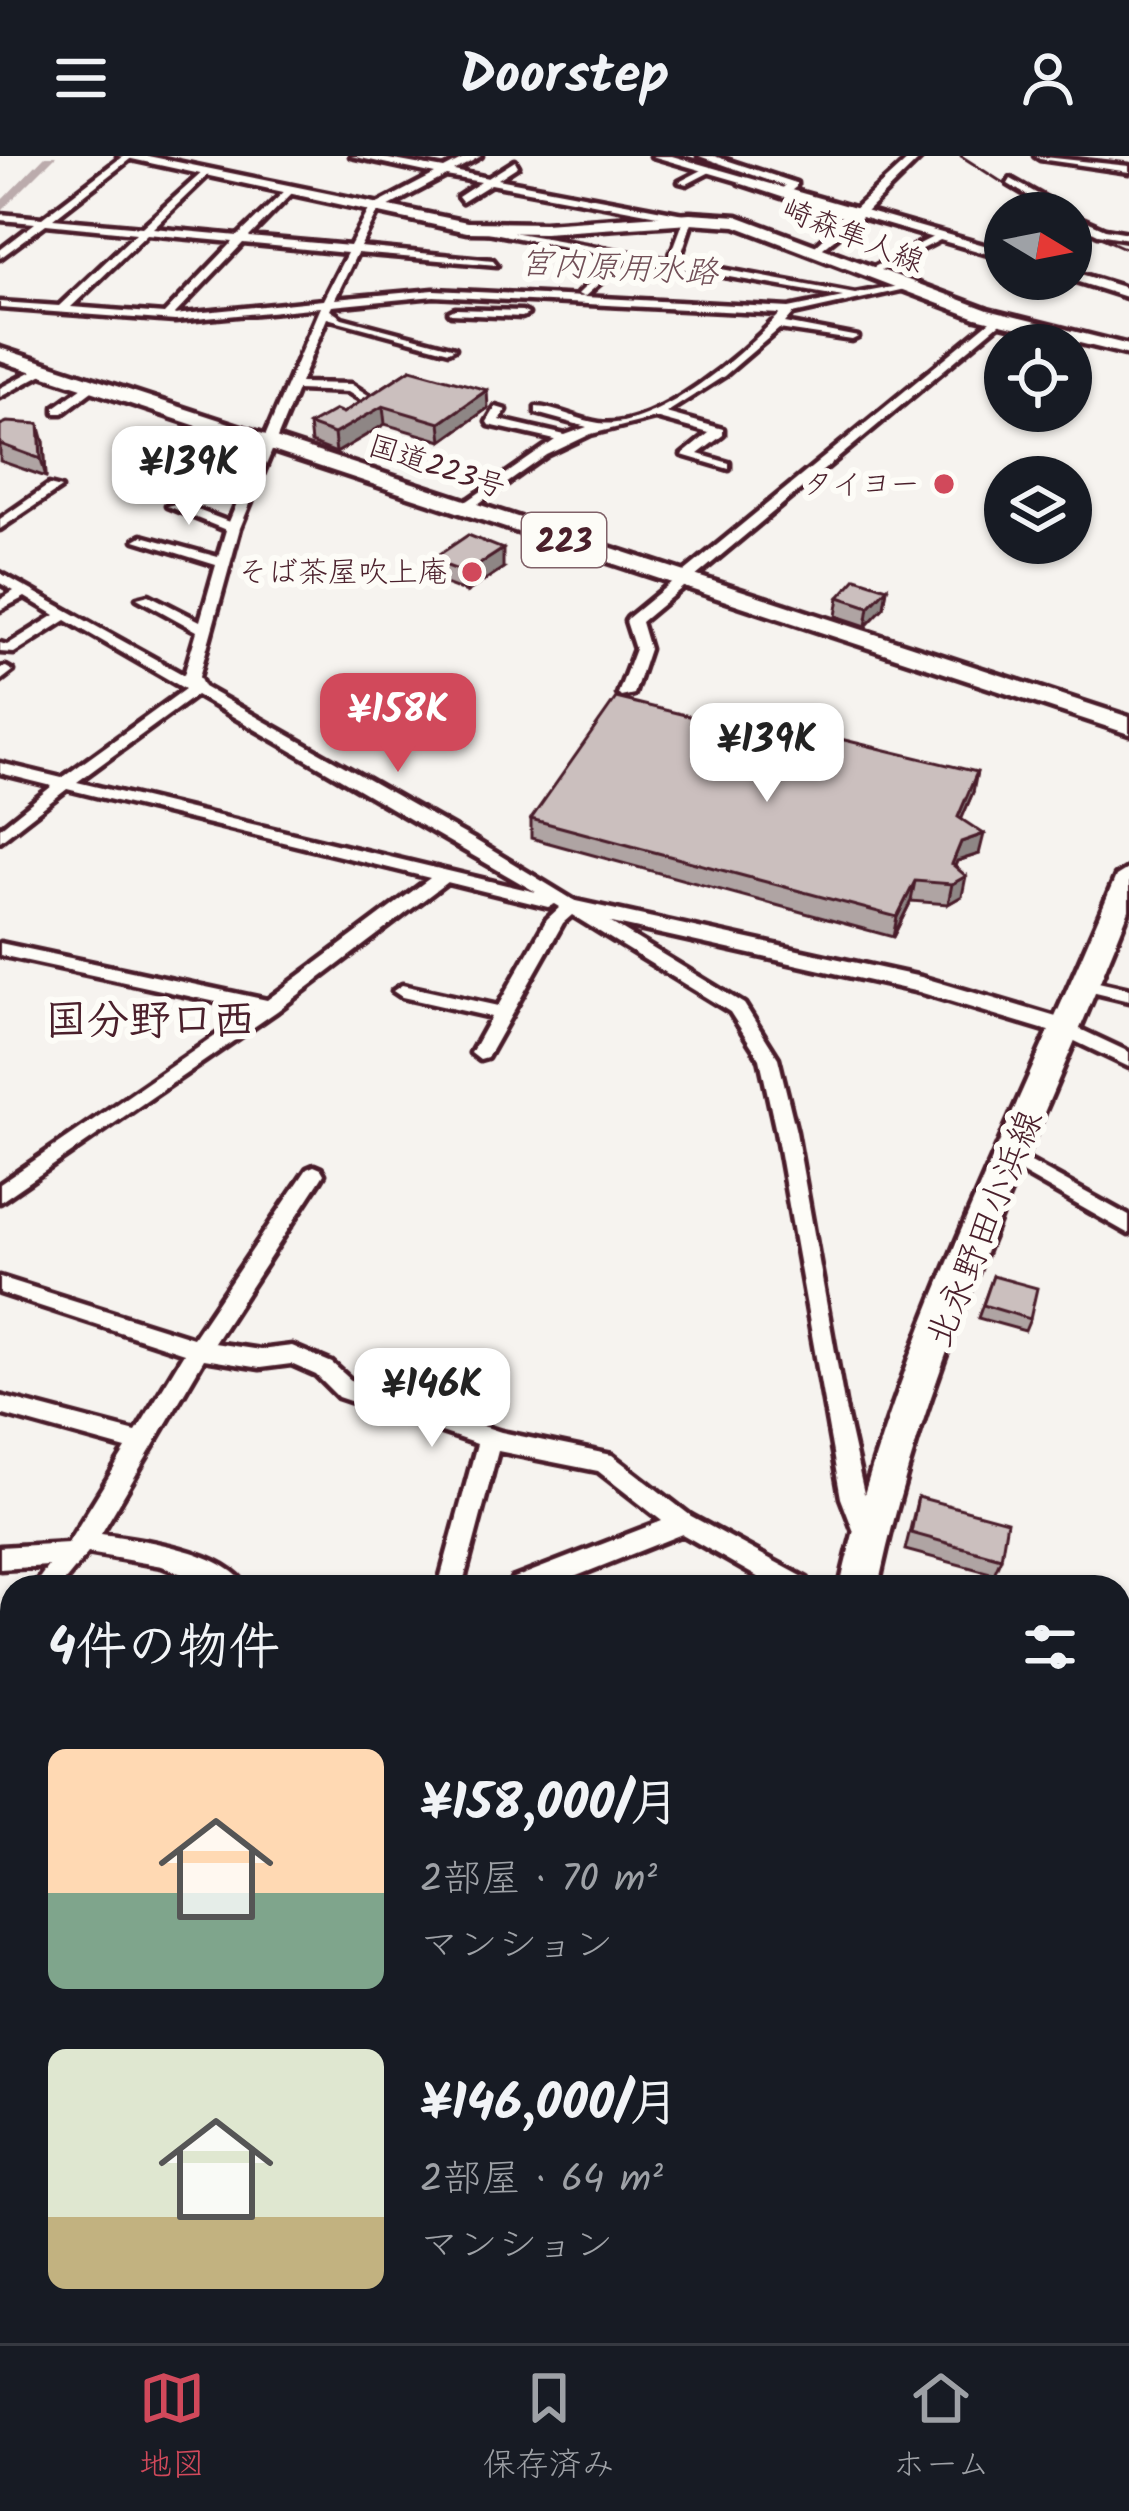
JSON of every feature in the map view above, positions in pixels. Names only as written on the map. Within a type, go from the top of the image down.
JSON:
[{"type":"highway","name":"国道223号","points":[[0,354],[265,452],[469,507],[1129,726]]},
{"type":"main road","name":"崎森隼人線","points":[[128,156],[467,227],[544,228],[690,218],[753,225],[999,319],[1129,350]]},
{"type":"main road","name":"北永野田小浜線","points":[[861,1575],[905,1421],[1129,876]]},
{"type":"street","points":[[0,255],[128,156]]},
{"type":"street","points":[[360,156],[690,218],[672,265]]},
{"type":"street","points":[[658,156],[705,163],[861,212]]},
{"type":"street","points":[[818,249],[918,156]]},
{"type":"street","points":[[1024,156],[1129,167],[1126,156]]},
{"type":"street","points":[[197,687],[190,677],[232,528],[352,252],[374,210],[466,158]]},
{"type":"street","points":[[705,163],[742,181],[984,249]]},
{"type":"street","points":[[684,182],[705,163]]},
{"type":"street","points":[[462,199],[515,164]]},
{"type":"street","points":[[63,308],[205,173]]},
{"type":"street","points":[[742,181],[789,188]]},
{"type":"street","points":[[1011,182],[1028,192]]},
{"type":"street","points":[[566,194],[577,185]]},
{"type":"street","points":[[169,313],[288,191]]},
{"type":"street","points":[[0,217],[493,263]]},
{"type":"street","points":[[467,227],[850,296]]},
{"type":"street","points":[[1092,227],[1129,236]]},
{"type":"street","points":[[872,272],[943,236]]},
{"type":"street","points":[[463,289],[520,240]]},
{"type":"street","points":[[710,302],[746,254]]},
{"type":"street","points":[[584,294],[623,257]]},
{"type":"street","points":[[1092,282],[1129,294]]},
{"type":"street","points":[[0,303],[212,313],[409,294],[789,310],[903,284]]},
{"type":"street","points":[[0,303],[175,318],[463,289],[790,305],[903,284]]},
{"type":"street","points":[[512,330],[533,296]]},
{"type":"street","points":[[328,304],[372,328],[449,348]]},
{"type":"street","points":[[469,507],[566,439],[683,401],[734,358],[762,343],[789,310]]},
{"type":"street","points":[[455,312],[522,314]]},
{"type":"street","points":[[372,328],[385,318]]},
{"type":"street","points":[[626,694],[642,649],[633,621],[999,319]]},
{"type":"street","points":[[778,325],[852,337]]},
{"type":"street","points":[[0,393],[46,369]]},
{"type":"street","points":[[59,410],[94,385]]},
{"type":"street","points":[[291,386],[352,388],[370,400]]},
{"type":"street","points":[[500,410],[493,422],[566,439]]},
{"type":"street","points":[[540,410],[597,426]]},
{"type":"street","points":[[654,414],[725,433],[688,454],[724,466]]},
{"type":"street","points":[[156,444],[265,452]]},
{"type":"street","points":[[0,525],[54,488]]},
{"type":"street","points":[[174,506],[232,528]]},
{"type":"street","points":[[142,540],[222,563]]},
{"type":"street","points":[[0,577],[718,993],[754,1030],[769,1058],[786,1132],[853,1498],[868,1539]]},
{"type":"street","points":[[0,606],[21,593]]},
{"type":"street","points":[[144,598],[202,628]]},
{"type":"street","points":[[0,647],[9,650],[63,616]]},
{"type":"street","points":[[0,836],[197,687]]},
{"type":"street","points":[[0,768],[572,907],[921,985],[1065,1028],[1129,1060]]},
{"type":"street","points":[[0,1194],[269,1006],[446,874]]},
{"type":"street","points":[[480,1053],[556,919],[572,907]]},
{"type":"street","points":[[0,949],[269,1006]]},
{"type":"street","points":[[1085,985],[1129,994]]},
{"type":"street","points":[[402,991],[503,1013]]},
{"type":"street","points":[[1011,1158],[1129,1226]]},
{"type":"street","points":[[55,1575],[78,1547],[198,1349],[314,1174]]},
{"type":"street","points":[[0,1285],[198,1349],[260,1359],[292,1355],[324,1369],[346,1390],[490,1438],[604,1462],[683,1523],[776,1575]]},
{"type":"street","points":[[0,1405],[141,1442]]},
{"type":"street","points":[[453,1575],[490,1438]]},
{"type":"street","points":[[551,1575],[683,1523]]},
{"type":"street","points":[[0,1558],[78,1547],[130,1547],[218,1575]]},
{"type":"building","points":[[411,369],[487,390],[440,423],[383,406],[334,434],[309,425],[336,410],[343,413]]},
{"type":"building","points":[[39,424],[41,459],[0,444],[0,425]]},
{"type":"building","points":[[468,535],[503,549],[466,573],[431,560]]},
{"type":"building","points":[[856,578],[887,588],[869,607],[839,597]]},
{"type":"building","points":[[616,698],[803,744],[811,728],[831,732],[828,736],[977,772],[958,817],[984,834],[961,842],[952,864],[966,876],[952,884],[915,881],[897,917],[531,819]]},
{"type":"building","points":[[993,1276],[1037,1288],[1030,1319],[983,1305]]},
{"type":"building","points":[[918,1497],[1007,1521],[1001,1558],[911,1533]]},
{"type":"waterway","name":"宮内原用水路","points":[[0,209],[51,156]]},
{"type":"waterway","points":[[739,218],[815,243]]},
{"type":"waterway","points":[[828,248],[864,264]]},
{"type":"waterway","name":"宮内原用水路","points":[[339,298],[453,291],[671,303]]},
{"type":"waterway","name":"宮内原用水路","points":[[1092,337],[1129,344]]},
{"type":"railway","points":[[961,156],[1017,192]]},
{"type":"railway","points":[[1092,233],[1129,250]]},
{"type":"place","name":"タイヨー","points":[[944,484]]},
{"type":"place","name":"そば茶屋吹上庵","points":[[472,572]]},
{"type":"district","name":"国分野口西","points":[[150,1019]]}]
